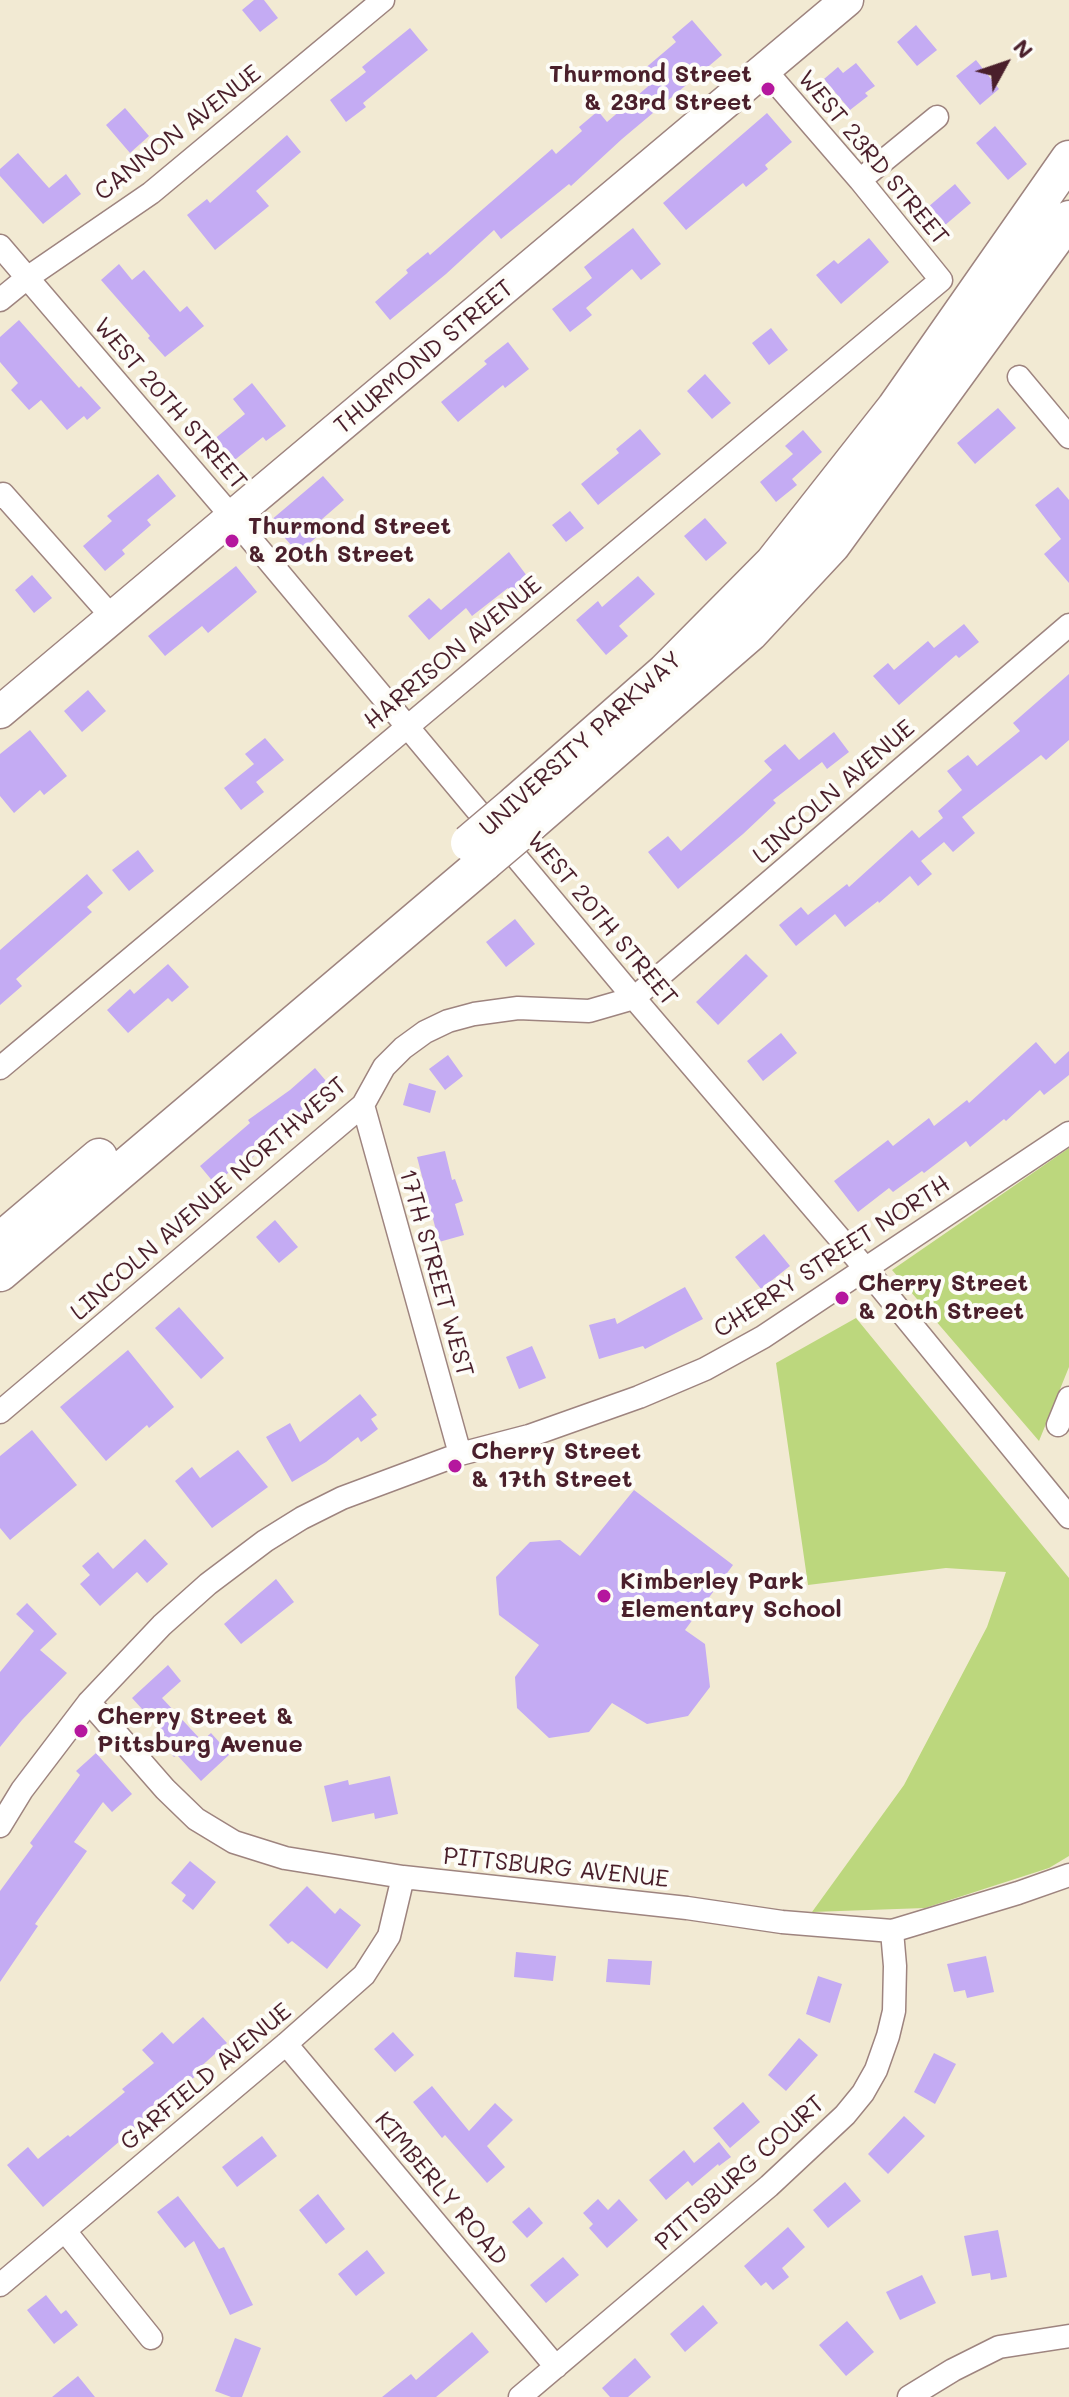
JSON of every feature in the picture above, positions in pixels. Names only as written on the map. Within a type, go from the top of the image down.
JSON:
[{"type":"main road","name":"UNIVERSITY PARKWAY","points":[[523,813],[773,563],[895,408],[1069,159]]},
{"type":"main road","name":"UNIVERSITY PARKWAY","points":[[0,1241],[523,813],[750,633],[832,545],[1069,219]]},
{"type":"main road","name":"UNIVERSITY PARKWAY","points":[[0,1273],[477,852]]},
{"type":"street","name":"CANNON AVENUE","points":[[0,300],[151,193],[383,0]]},
{"type":"street","name":"THURMOND STREET","points":[[0,712],[847,0]]},
{"type":"street","name":"WEST 23RD STREET","points":[[765,70],[941,280]]},
{"type":"street","points":[[860,180],[937,117]]},
{"type":"street","name":"WEST 20TH STREET","points":[[0,246],[865,1268],[1069,1517]]},
{"type":"street","name":"HARRISON AVENUE","points":[[0,1068],[941,280]]},
{"type":"street","points":[[1019,377],[1069,437]]},
{"type":"street","points":[[0,497],[3,494],[113,618]]},
{"type":"street","name":"LINCOLN AVENUE","points":[[634,998],[1069,625]]},
{"type":"street","name":"LINCOLN AVENUE NORTHWEST","points":[[0,1412],[363,1105],[384,1067],[425,1032],[474,1014],[518,1008],[589,1011],[634,998]]},
{"type":"street","name":"17TH STREET WEST","points":[[363,1105],[460,1454]]},
{"type":"street","name":"CHERRY STREET NORTH","points":[[0,1826],[22,1790],[89,1702],[162,1625],[208,1584],[265,1541],[342,1498],[460,1454],[543,1431],[639,1397],[705,1369],[763,1337],[1069,1133]]},
{"type":"street","points":[[1058,1425],[1069,1398]]},
{"type":"street","name":"PITTSBURG AVENUE","points":[[89,1702],[165,1789],[211,1830],[234,1842],[285,1858],[403,1877],[687,1908],[782,1922],[892,1931],[1069,1875]]},
{"type":"street","name":"GARFIELD AVENUE","points":[[0,2285],[364,1975],[389,1936],[403,1877]]},
{"type":"street","name":"PITTSBURG COURT","points":[[520,2397],[781,2176],[828,2133],[863,2093],[876,2070],[894,2011],[892,1931]]},
{"type":"street","name":"KIMBERLY ROAD","points":[[286,2044],[556,2367]]},
{"type":"street","points":[[65,2231],[151,2338]]},
{"type":"street","points":[[909,2397],[999,2347],[1069,2336]]},
{"type":"green space","points":[[1069,1148],[1069,1367],[1039,1441],[892,1270]]},
{"type":"green space","points":[[856,1318],[1069,1578],[1069,1856],[1049,1868],[925,1908],[812,1912],[904,1785],[987,1627],[1006,1572],[946,1568],[808,1585],[776,1363]]},
{"type":"building","points":[[254,0],[264,0],[278,18],[260,32],[242,10]]},
{"type":"building","points":[[692,20],[722,55],[571,186],[569,184],[501,239],[494,230],[390,320],[375,302],[408,273],[406,270],[428,252],[430,255],[552,149],[556,154],[582,131],[579,127],[598,111],[607,122],[653,82],[643,70],[676,42],[672,37]]},
{"type":"building","points":[[916,25],[937,50],[917,66],[897,42]]},
{"type":"building","points":[[410,28],[428,50],[363,103],[366,107],[346,122],[330,100],[366,72],[362,67]]},
{"type":"building","points":[[976,60],[999,89],[980,105],[956,76]]},
{"type":"building","points":[[856,63],[875,86],[850,110],[824,79],[838,67],[843,73]]},
{"type":"building","points":[[125,108],[149,136],[130,153],[106,125]]},
{"type":"building","points":[[767,113],[792,142],[765,165],[768,169],[746,187],[743,183],[686,230],[663,203]]},
{"type":"building","points":[[995,126],[1027,164],[1008,180],[976,143]]},
{"type":"building","points":[[287,135],[301,152],[256,191],[269,206],[215,250],[187,215],[207,199],[210,203]]},
{"type":"building","points":[[18,153],[49,188],[66,174],[81,194],[43,224],[0,176],[0,169]]},
{"type":"building","points":[[955,184],[971,203],[944,226],[928,207]]},
{"type":"building","points":[[633,228],[661,264],[641,280],[632,269],[586,308],[592,315],[570,332],[552,309],[592,278],[584,267]]},
{"type":"building","points":[[869,238],[889,262],[841,304],[816,275],[834,260],[838,264]]},
{"type":"building","points":[[119,264],[132,280],[144,270],[180,312],[187,306],[204,326],[165,357],[101,280]]},
{"type":"building","points":[[19,320],[79,388],[81,386],[101,408],[87,420],[84,416],[67,430],[41,400],[29,410],[11,390],[18,383],[0,362],[0,337]]},
{"type":"building","points":[[771,328],[788,350],[769,365],[752,343]]},
{"type":"building","points":[[508,342],[529,369],[505,388],[503,385],[458,422],[441,402]]},
{"type":"building","points":[[705,374],[731,403],[712,419],[687,391]]},
{"type":"building","points":[[252,383],[286,426],[266,441],[263,437],[226,467],[207,445],[245,414],[233,399]]},
{"type":"building","points":[[998,408],[1016,428],[975,464],[957,443]]},
{"type":"building","points":[[640,429],[661,454],[598,505],[581,484],[619,453],[616,449]]},
{"type":"building","points":[[803,430],[822,452],[792,479],[797,485],[776,502],[760,482],[793,454],[785,446]]},
{"type":"building","points":[[158,474],[176,496],[147,520],[151,525],[122,550],[125,554],[105,571],[83,546],[112,521],[107,516]]},
{"type":"building","points":[[323,476],[344,500],[313,527],[319,535],[298,553],[270,521]]},
{"type":"building","points":[[1058,487],[1069,500],[1069,583],[1044,554],[1061,539],[1035,505]]},
{"type":"building","points":[[570,511],[584,528],[566,542],[552,525]]},
{"type":"building","points":[[705,518],[727,543],[706,561],[684,536]]},
{"type":"building","points":[[509,552],[530,580],[512,594],[508,588],[472,616],[466,608],[429,640],[408,616],[429,598],[441,610]]},
{"type":"building","points":[[236,566],[257,592],[208,633],[202,626],[165,656],[148,636]]},
{"type":"building","points":[[32,575],[52,598],[34,613],[15,590]]},
{"type":"building","points":[[638,576],[655,594],[619,626],[628,636],[606,655],[576,620],[598,601],[602,607]]},
{"type":"building","points":[[964,624],[979,642],[959,658],[956,655],[899,705],[873,676],[888,663],[894,670],[928,641],[934,648]]},
{"type":"building","points":[[1069,674],[1069,740],[1046,760],[1041,755],[962,817],[975,833],[953,852],[944,842],[921,861],[932,874],[918,886],[910,876],[845,927],[835,914],[796,946],[779,925],[801,907],[808,915],[847,884],[849,887],[912,830],[919,838],[943,818],[938,811],[962,790],[947,771],[968,755],[977,766],[1020,731],[1013,723]]},
{"type":"building","points":[[88,690],[106,711],[82,732],[64,711]]},
{"type":"building","points":[[30,730],[67,776],[44,795],[40,790],[14,813],[0,796],[0,754]]},
{"type":"building","points":[[834,732],[849,752],[827,769],[822,762],[773,800],[776,803],[743,834],[678,889],[648,852],[668,836],[681,851],[772,770],[764,761],[785,744],[799,760]]},
{"type":"building","points":[[265,738],[284,760],[256,782],[264,792],[241,810],[224,788],[254,764],[245,754]]},
{"type":"building","points":[[138,850],[154,871],[129,891],[112,870]]},
{"type":"building","points":[[87,874],[103,893],[87,907],[92,912],[16,979],[22,986],[0,1005],[0,950]]},
{"type":"building","points":[[515,919],[535,944],[506,967],[486,942]]},
{"type":"building","points":[[746,954],[768,976],[718,1025],[696,1002]]},
{"type":"building","points":[[168,964],[189,987],[172,1002],[168,998],[128,1033],[107,1010],[130,989],[134,994]]},
{"type":"building","points":[[781,1033],[797,1053],[763,1081],[747,1061]]},
{"type":"building","points":[[1036,1042],[1055,1064],[1069,1051],[1069,1075],[1044,1095],[1040,1090],[1006,1121],[1004,1119],[970,1147],[966,1141],[924,1173],[922,1171],[893,1192],[889,1188],[858,1212],[834,1181],[888,1140],[893,1146],[929,1118],[934,1126],[967,1100],[969,1103]]},
{"type":"building","points":[[448,1055],[463,1076],[445,1090],[429,1069]]},
{"type":"building","points":[[315,1068],[332,1088],[292,1126],[289,1122],[256,1147],[260,1151],[215,1184],[200,1166],[250,1123],[248,1120]]},
{"type":"building","points":[[409,1083],[436,1091],[430,1113],[403,1105]]},
{"type":"building","points":[[445,1151],[452,1180],[455,1179],[463,1201],[455,1204],[464,1235],[439,1242],[417,1157]]},
{"type":"building","points":[[275,1220],[298,1247],[279,1263],[256,1237]]},
{"type":"building","points":[[764,1234],[790,1266],[761,1289],[735,1257]]},
{"type":"building","points":[[685,1287],[703,1319],[645,1349],[643,1346],[599,1359],[589,1325],[615,1318],[617,1324]]},
{"type":"building","points":[[179,1307],[224,1358],[201,1379],[155,1328]]},
{"type":"building","points":[[532,1346],[546,1378],[519,1389],[506,1357]]},
{"type":"building","points":[[128,1350],[174,1407],[149,1428],[147,1425],[106,1461],[60,1407]]},
{"type":"building","points":[[360,1394],[377,1415],[371,1419],[378,1429],[361,1442],[358,1437],[326,1462],[292,1482],[266,1437],[290,1423],[300,1442]]},
{"type":"building","points":[[32,1430],[77,1485],[10,1540],[0,1528],[0,1456]]},
{"type":"building","points":[[238,1450],[268,1487],[212,1528],[175,1481],[192,1467],[200,1478]]},
{"type":"building","name":"Kimberley Park Elementary School","points":[[634,1490],[733,1565],[685,1630],[705,1644],[710,1687],[688,1716],[647,1724],[612,1703],[589,1732],[549,1738],[517,1708],[515,1677],[539,1645],[499,1615],[496,1577],[530,1542],[560,1540],[580,1556]]},
{"type":"building","points":[[145,1539],[168,1564],[147,1583],[137,1572],[100,1606],[80,1584],[90,1575],[82,1566],[98,1552],[113,1569]]},
{"type":"building","points":[[276,1579],[294,1602],[241,1644],[224,1624]]},
{"type":"building","points":[[27,1603],[57,1634],[40,1650],[67,1673],[0,1747],[0,1672],[34,1631],[16,1614]]},
{"type":"building","points":[[168,1665],[181,1681],[162,1698],[202,1741],[211,1733],[230,1754],[201,1781],[158,1740],[165,1734],[132,1698]]},
{"type":"building","points":[[96,1753],[132,1794],[112,1812],[103,1802],[74,1842],[87,1851],[35,1924],[38,1926],[0,1982],[0,1891],[33,1846],[30,1843],[80,1775],[76,1771]]},
{"type":"building","points":[[390,1776],[398,1814],[375,1819],[374,1813],[332,1822],[324,1786],[348,1780],[349,1785]]},
{"type":"building","points":[[190,1861],[216,1882],[193,1910],[182,1901],[186,1895],[171,1883]]},
{"type":"building","points":[[307,1886],[335,1914],[340,1908],[361,1925],[327,1969],[292,1941],[288,1944],[269,1925]]},
{"type":"building","points":[[516,1952],[556,1956],[553,1981],[514,1977]]},
{"type":"building","points":[[986,1956],[994,1992],[967,1998],[965,1990],[954,1992],[947,1964]]},
{"type":"building","points":[[608,1959],[652,1961],[650,1985],[606,1982]]},
{"type":"building","points":[[818,1976],[842,1984],[830,2023],[806,2014]]},
{"type":"building","points":[[203,2017],[227,2043],[196,2071],[198,2074],[43,2207],[7,2165],[28,2147],[38,2159],[68,2135],[70,2137],[125,2092],[122,2089],[154,2063],[142,2050],[162,2032],[173,2044]]},
{"type":"building","points":[[393,2032],[414,2055],[395,2072],[374,2049]]},
{"type":"building","points":[[799,2038],[818,2055],[786,2091],[768,2075]]},
{"type":"building","points":[[934,2053],[956,2064],[935,2104],[914,2092]]},
{"type":"building","points":[[432,2086],[469,2131],[495,2103],[513,2120],[487,2146],[505,2167],[487,2183],[445,2135],[442,2138],[413,2102]]},
{"type":"building","points":[[743,2102],[760,2122],[730,2148],[713,2128]]},
{"type":"building","points":[[904,2116],[925,2136],[888,2174],[868,2154]]},
{"type":"building","points":[[262,2136],[277,2156],[237,2187],[222,2167]]},
{"type":"building","points":[[719,2142],[731,2157],[692,2186],[688,2181],[666,2200],[649,2180],[684,2150],[694,2163]]},
{"type":"building","points":[[845,2182],[861,2201],[828,2228],[813,2210]]},
{"type":"building","points":[[318,2194],[345,2229],[326,2244],[299,2210]]},
{"type":"building","points":[[178,2196],[219,2249],[224,2247],[253,2305],[230,2315],[194,2241],[185,2248],[157,2212]]},
{"type":"building","points":[[598,2199],[608,2210],[619,2199],[638,2220],[607,2248],[589,2228],[593,2224],[583,2213]]},
{"type":"building","points":[[529,2207],[543,2223],[527,2238],[512,2222]]},
{"type":"building","points":[[788,2227],[805,2247],[782,2268],[789,2277],[773,2290],[766,2282],[761,2286],[744,2266]]},
{"type":"building","points":[[998,2230],[1007,2277],[991,2280],[990,2273],[972,2276],[964,2236]]},
{"type":"building","points":[[367,2250],[385,2273],[356,2296],[338,2274]]},
{"type":"building","points":[[563,2257],[579,2275],[546,2303],[530,2285]]},
{"type":"building","points":[[922,2275],[936,2303],[900,2320],[886,2292]]},
{"type":"building","points":[[46,2295],[61,2314],[66,2310],[78,2325],[54,2344],[27,2310]]},
{"type":"building","points":[[703,2305],[718,2323],[685,2352],[670,2334]]},
{"type":"building","points":[[847,2321],[874,2352],[846,2376],[819,2345]]},
{"type":"building","points":[[472,2332],[489,2352],[436,2397],[382,2397],[411,2374],[416,2380]]},
{"type":"building","points":[[235,2338],[261,2348],[242,2397],[215,2391]]},
{"type":"building","points":[[635,2358],[651,2377],[628,2397],[610,2397],[602,2388]]},
{"type":"building","points":[[78,2376],[95,2397],[52,2397]]},
{"type":"place","name":"Thurmond Street & 23rd Street","points":[[768,89]]},
{"type":"place","name":"Thurmond Street & 20th Street","points":[[232,541]]},
{"type":"place","name":"Cherry Street & 20th Street","points":[[842,1298]]},
{"type":"place","name":"Cherry Street & 17th Street","points":[[455,1466]]},
{"type":"place","name":"Kimberley Park Elementary School","points":[[604,1596]]},
{"type":"place","name":"Cherry Street & Pittsburg Avenue","points":[[81,1731]]}]
